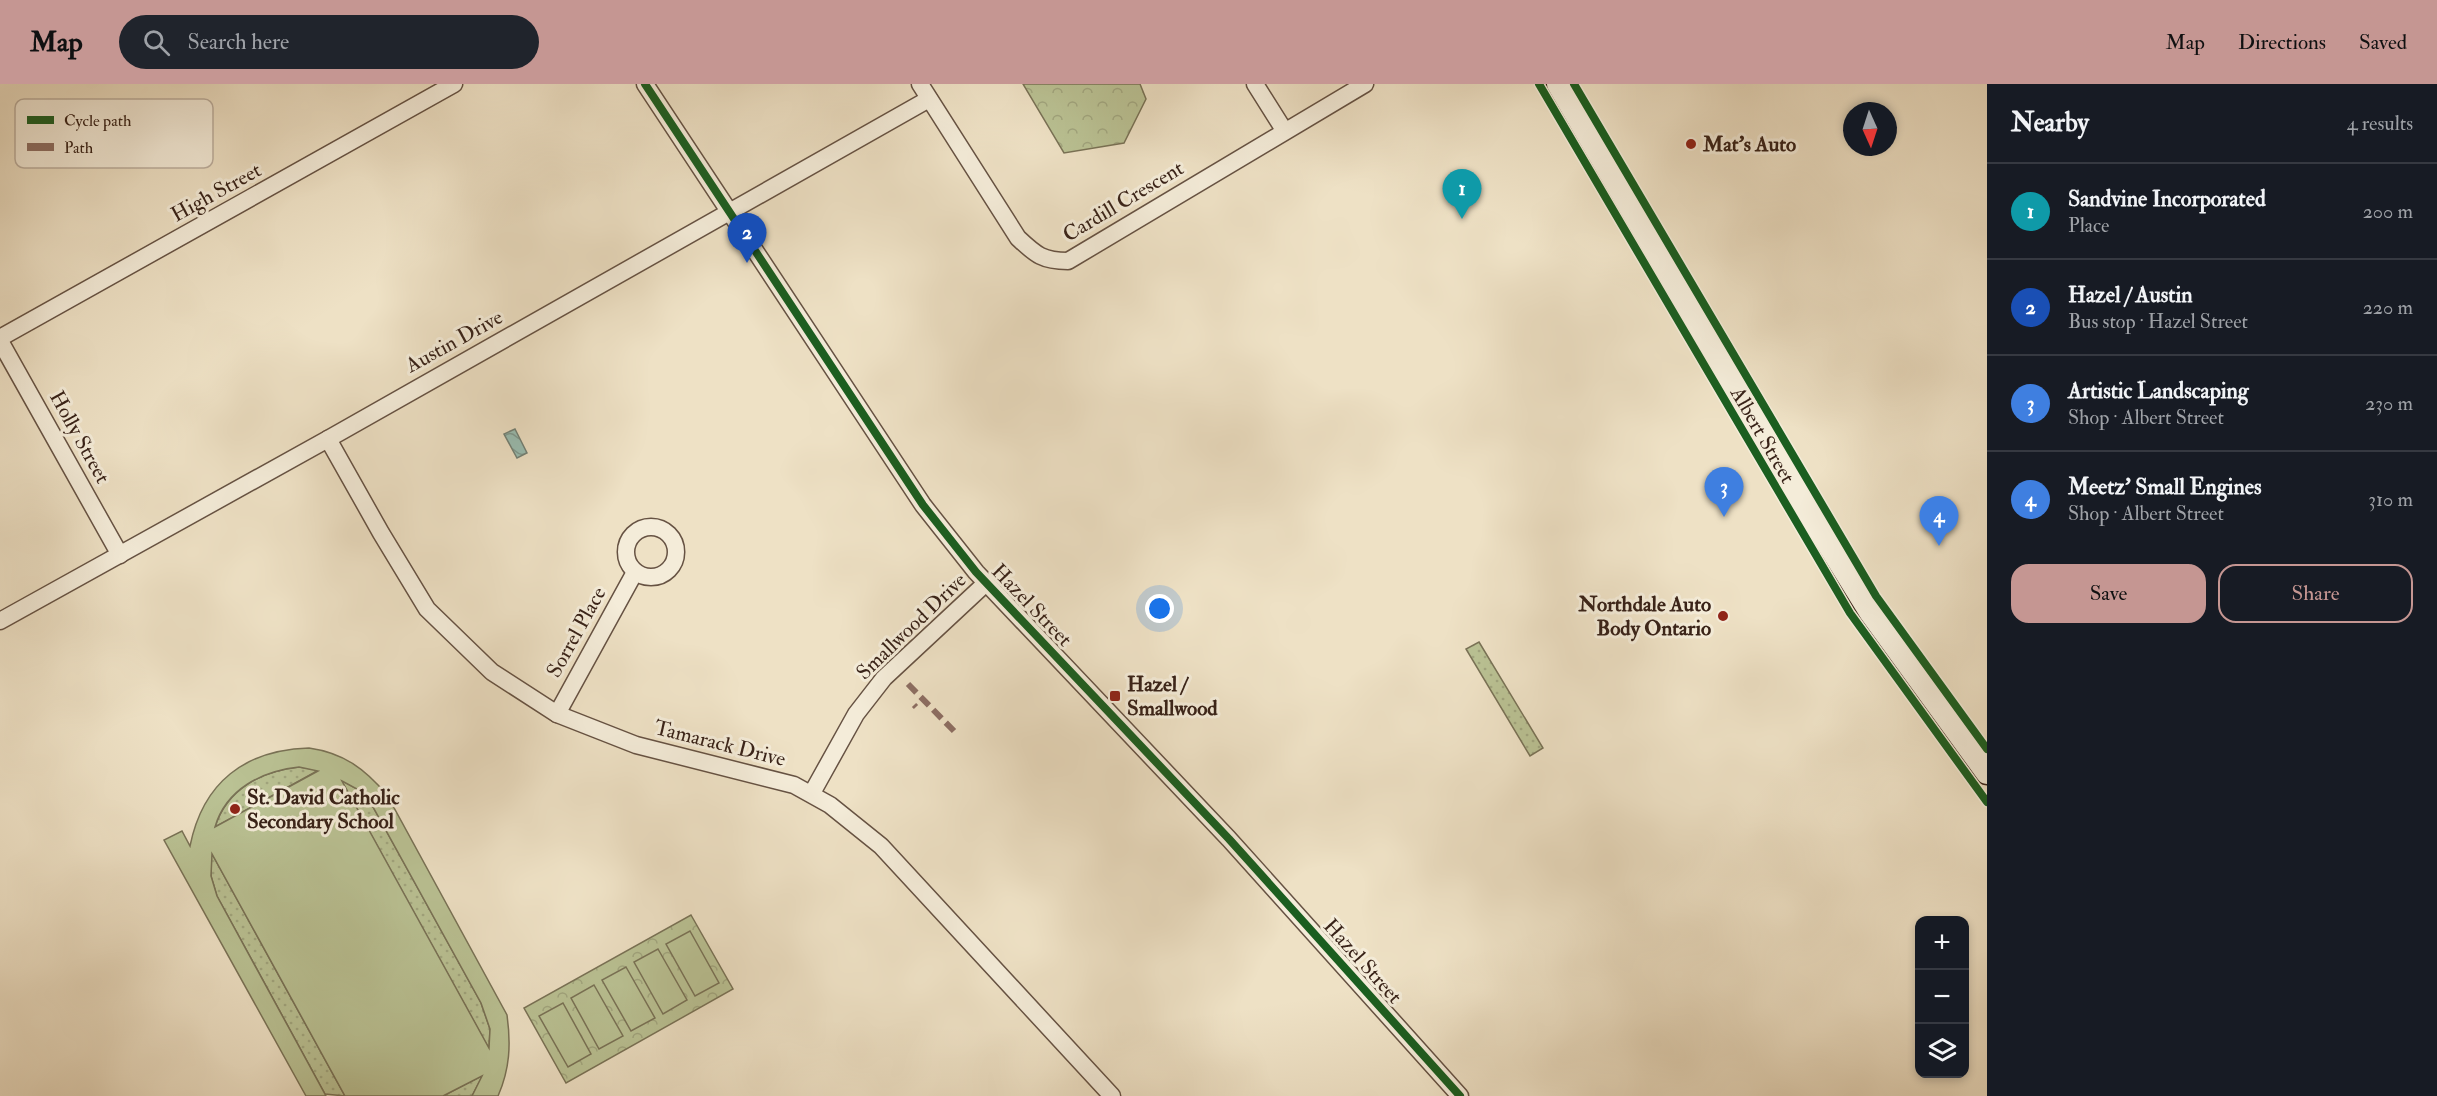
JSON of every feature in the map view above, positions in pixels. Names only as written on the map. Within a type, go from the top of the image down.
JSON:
[{"type":"street","name":"High Street","points":[[0,340],[454,84]]},
{"type":"street","name":"Hazel Street","points":[[645,84],[923,505],[986,583],[1229,839],[1460,1096]]},
{"type":"street","name":"Cardill Crescent","points":[[920,84],[1018,238],[1035,254],[1050,261],[1068,261],[1284,130],[1365,84]]},
{"type":"street","points":[[1255,84],[1284,130]]},
{"type":"street","name":"Albert Street","points":[[1558,84],[1869,612],[1987,773]]},
{"type":"street","name":"Austin Drive","points":[[0,621],[328,440],[929,99]]},
{"type":"street","name":"Holly Street","points":[[0,340],[120,555]]},
{"type":"street","name":"Tamarack Drive","points":[[328,440],[427,609],[492,672],[557,714],[636,745],[795,785],[812,793],[881,846],[1112,1096]]},
{"type":"street","name":"Sorrel Place","points":[[557,714],[634,572]]},
{"type":"street","name":"Smallwood Drive","points":[[812,793],[856,714],[884,678],[986,583]]},
{"type":"green space","points":[[1023,84],[1140,84],[1146,99],[1124,143],[1064,153]]},
{"type":"green space","points":[[1479,642],[1543,748],[1530,756],[1466,649]]},
{"type":"green space","points":[[309,748],[343,758],[362,770],[387,795],[507,1015],[508,1056],[505,1076],[498,1096],[472,1096],[482,1076],[443,1096],[345,1096],[212,854],[211,876],[217,896],[326,1096],[306,1096],[164,840],[182,831],[190,846],[196,823],[216,787],[247,763],[265,755]],"holes":[[[299,767],[318,771],[215,827],[228,802],[247,784],[272,773]],[[342,781],[359,790],[373,807],[481,1003],[490,1029],[489,1048]]]},
{"type":"green space","points":[[299,767],[319,770],[215,827],[228,802],[247,784],[272,773]]},
{"type":"green space","points":[[341,780],[359,790],[373,807],[481,1003],[490,1029],[489,1049]]},
{"type":"green space","points":[[211,852],[345,1096],[325,1094],[217,896],[211,876]]},
{"type":"green space","points":[[691,915],[733,989],[566,1083],[524,1008]]},
{"type":"green space","points":[[690,931],[719,983],[695,996],[666,944]]},
{"type":"green space","points":[[658,949],[687,1000],[663,1014],[634,962]]},
{"type":"green space","points":[[626,967],[655,1018],[631,1031],[602,980]]},
{"type":"green space","points":[[594,985],[623,1036],[599,1049],[571,998]]},
{"type":"green space","points":[[563,1003],[591,1054],[568,1067],[539,1016]]},
{"type":"green space","points":[[483,1075],[472,1096],[443,1096]]},
{"type":"water","points":[[515,429],[527,453],[517,458],[504,434]]},
{"type":"marked path","points":[[908,684],[954,731]]},
{"type":"cycle path","points":[[645,84],[923,505],[976,572],[1229,839],[1460,1096]]},
{"type":"cycle path","points":[[1539,84],[1850,613],[1987,802]]},
{"type":"cycle path","points":[[1574,84],[1876,596],[1987,749]]},
{"type":"place","name":"Mat's Auto","points":[[1691,144]]},
{"type":"place","name":"Sandvine Incorporated","points":[[1462,219]]},
{"type":"place","name":"Hazel / Austin","points":[[747,263]]},
{"type":"place","name":"Artistic Landscaping","points":[[1724,517]]},
{"type":"place","name":"Meetz' Small Engines","points":[[1939,546]]},
{"type":"place","name":"Northdale Auto Body Ontario","points":[[1723,616]]},
{"type":"place","name":"Hazel / Smallwood","points":[[1115,696]]},
{"type":"place","name":"St. David Catholic Secondary School","points":[[235,809]]}]
